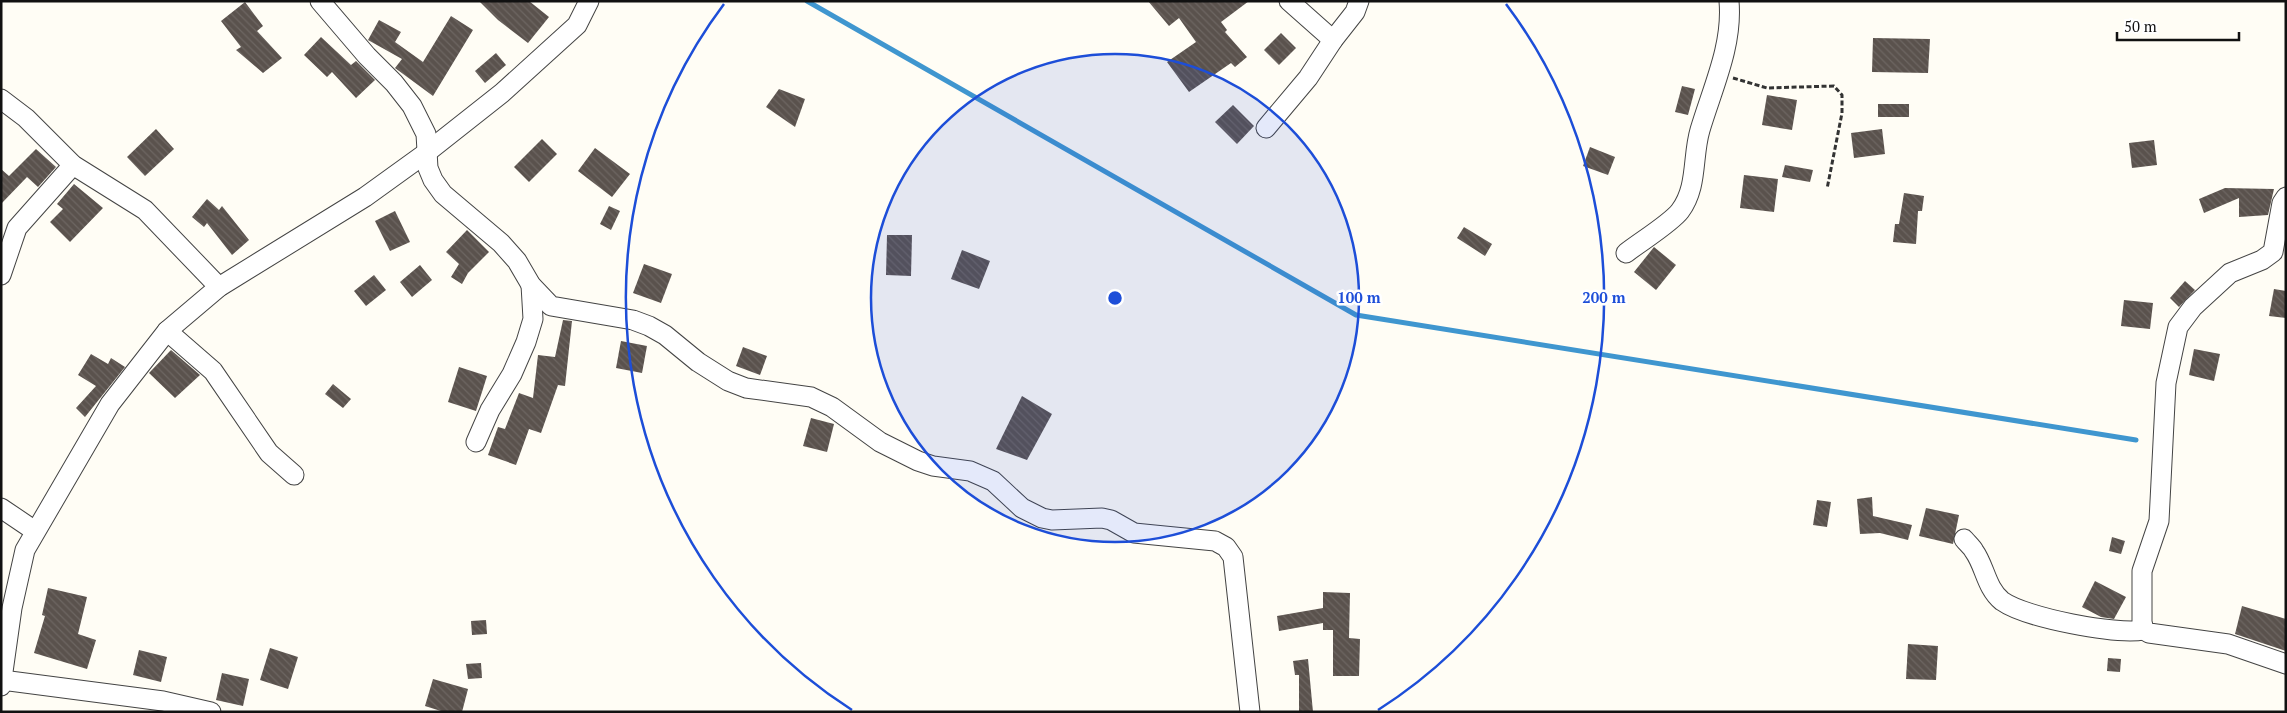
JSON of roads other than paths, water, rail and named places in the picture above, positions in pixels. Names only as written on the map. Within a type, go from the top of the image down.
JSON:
[{"type":"street","points":[[320,1],[408,101],[426,134],[426,153],[433,180],[443,194],[501,243],[517,261],[531,285],[547,303],[556,308],[634,320],[649,326],[698,362],[728,381],[746,388],[811,397],[832,407],[880,442],[918,461],[933,466],[970,471],[993,481],[1022,508],[1042,518],[1052,520],[1102,518],[1111,520],[1134,533],[1223,544],[1233,557],[1250,712]]},
{"type":"street","points":[[1,686],[19,568],[25,550],[110,404],[167,332],[219,287],[365,197],[426,153],[502,93],[577,25],[589,1]]},
{"type":"street","points":[[1289,1],[1333,40]]},
{"type":"street","points":[[1266,128],[1308,78],[1333,40],[1355,12],[1359,1]]},
{"type":"street","points":[[1626,253],[1680,212],[1690,194],[1699,132],[1713,96],[1727,38],[1729,1]]},
{"type":"street","points":[[1,98],[26,118],[73,165],[144,210],[219,287]]},
{"type":"street","points":[[1,275],[17,228],[73,165]]},
{"type":"street","points":[[2286,197],[2282,203],[2273,252],[2262,260],[2230,273],[2193,307],[2178,327],[2166,383],[2159,521],[2142,571],[2142,622],[2144,630],[2149,634],[2228,644],[2286,664]]},
{"type":"street","points":[[476,442],[490,410],[512,374],[526,342],[533,319],[531,285]]},
{"type":"street","points":[[167,332],[213,371],[269,453],[294,475]]},
{"type":"street","points":[[1,508],[35,531]]},
{"type":"street","points":[[1964,539],[1975,552],[1986,580],[2002,601],[2038,615],[2085,626],[2130,633],[2144,630]]},
{"type":"street","points":[[2,680],[163,701],[211,712]]},
{"type":"waterway","points":[[807,1],[1356,315],[2136,440]]}]
